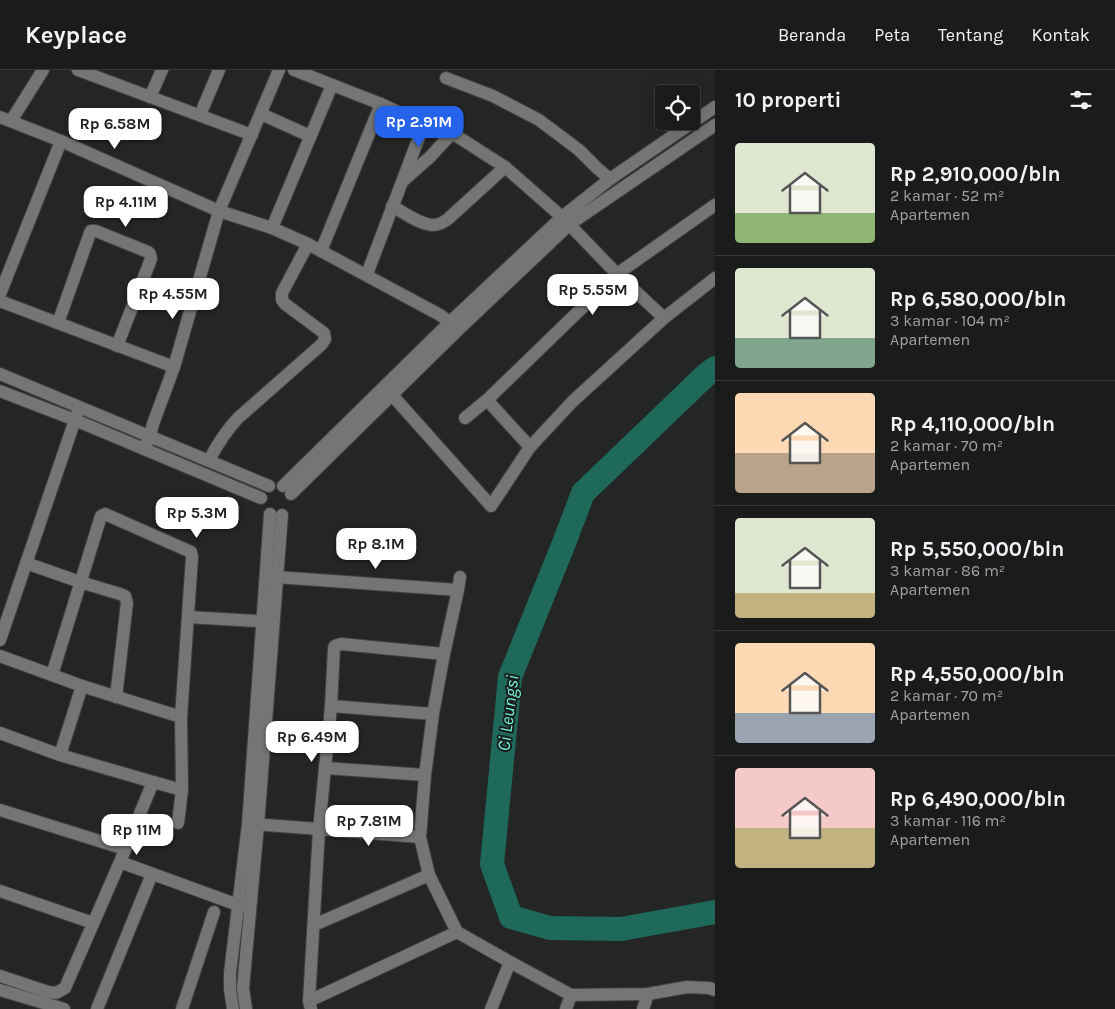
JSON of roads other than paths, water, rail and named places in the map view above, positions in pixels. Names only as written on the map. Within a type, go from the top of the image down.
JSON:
[{"type":"street","points":[[43,70],[6,119],[61,141],[219,211],[272,228],[308,244],[367,274],[454,325]]},
{"type":"street","points":[[78,70],[252,135]]},
{"type":"street","points":[[150,97],[162,70]]},
{"type":"street","points":[[200,115],[219,70]]},
{"type":"street","points":[[144,448],[174,368],[219,211],[279,70]]},
{"type":"street","points":[[294,70],[381,104],[424,124],[452,133],[505,167],[566,221],[664,318]]},
{"type":"street","points":[[446,78],[493,96],[539,120],[579,150],[610,179]]},
{"type":"street","points":[[272,228],[332,85]]},
{"type":"street","points":[[321,251],[381,104]]},
{"type":"street","points":[[287,490],[454,325],[610,179],[715,107]]},
{"type":"street","points":[[261,114],[310,136]]},
{"type":"street","points":[[367,274],[424,124]]},
{"type":"street","points":[[566,221],[715,125]]},
{"type":"street","points":[[402,181],[430,157],[452,133]]},
{"type":"street","points":[[0,294],[61,141]]},
{"type":"street","points":[[392,206],[423,223],[435,226],[448,219],[505,167]]},
{"type":"street","points":[[465,418],[488,400],[618,274],[715,205]]},
{"type":"street","points":[[58,323],[90,233],[91,231],[96,231],[148,252],[151,256],[117,346]]},
{"type":"street","points":[[208,460],[231,425],[322,344],[325,339],[324,333],[282,300],[282,294],[308,244]]},
{"type":"street","points":[[392,395],[491,506],[530,447],[573,401],[664,318],[715,278]]},
{"type":"street","points":[[0,301],[174,368]]},
{"type":"street","points":[[287,490],[392,395],[454,325]]},
{"type":"street","points":[[0,374],[269,486]]},
{"type":"street","points":[[0,391],[144,448],[261,498]]},
{"type":"street","points":[[488,400],[530,447]]},
{"type":"street","points":[[1,636],[79,407]]},
{"type":"street","points":[[276,484],[287,490],[292,500],[291,506],[287,511],[276,514],[264,510],[261,498],[269,486],[276,484]]},
{"type":"street","points":[[52,675],[101,516],[105,514],[191,552],[181,717],[182,790],[178,823]]},
{"type":"street","points":[[267,622],[276,577],[276,514]]},
{"type":"street","points":[[233,1009],[230,973],[244,906],[253,825],[276,514]]},
{"type":"street","points":[[26,563],[125,596],[116,697]]},
{"type":"street","points":[[276,577],[459,583],[433,714],[425,775],[420,837],[429,875],[457,932],[571,995],[648,994],[687,987],[715,990]]},
{"type":"street","points":[[188,617],[267,622]]},
{"type":"street","points":[[444,654],[335,646],[319,830],[310,1005],[457,932]]},
{"type":"street","points":[[0,656],[82,686],[181,717]]},
{"type":"street","points":[[60,755],[82,686]]},
{"type":"street","points":[[330,706],[433,714]]},
{"type":"street","points":[[0,732],[60,755],[182,790]]},
{"type":"street","points":[[325,768],[425,775]]},
{"type":"street","points":[[0,976],[48,992],[56,993],[65,988],[153,782]]},
{"type":"street","points":[[0,810],[125,850]]},
{"type":"street","points":[[253,825],[420,837]]},
{"type":"street","points":[[120,862],[244,906]]},
{"type":"street","points":[[97,1009],[152,874]]},
{"type":"street","points":[[314,925],[429,875]]},
{"type":"street","points":[[0,891],[93,923]]},
{"type":"street","points":[[244,906],[243,988],[246,1009]]},
{"type":"street","points":[[182,1009],[214,912]]},
{"type":"street","points":[[490,1009],[510,962]]},
{"type":"street","points":[[0,990],[64,1009]]},
{"type":"street","points":[[643,1009],[648,994]]},
{"type":"street","points":[[566,1009],[571,995]]},
{"type":"waterway","name":"Ci Leungsi","points":[[715,368],[583,493],[510,677],[492,864],[511,917],[550,928],[621,929],[715,912]]}]
